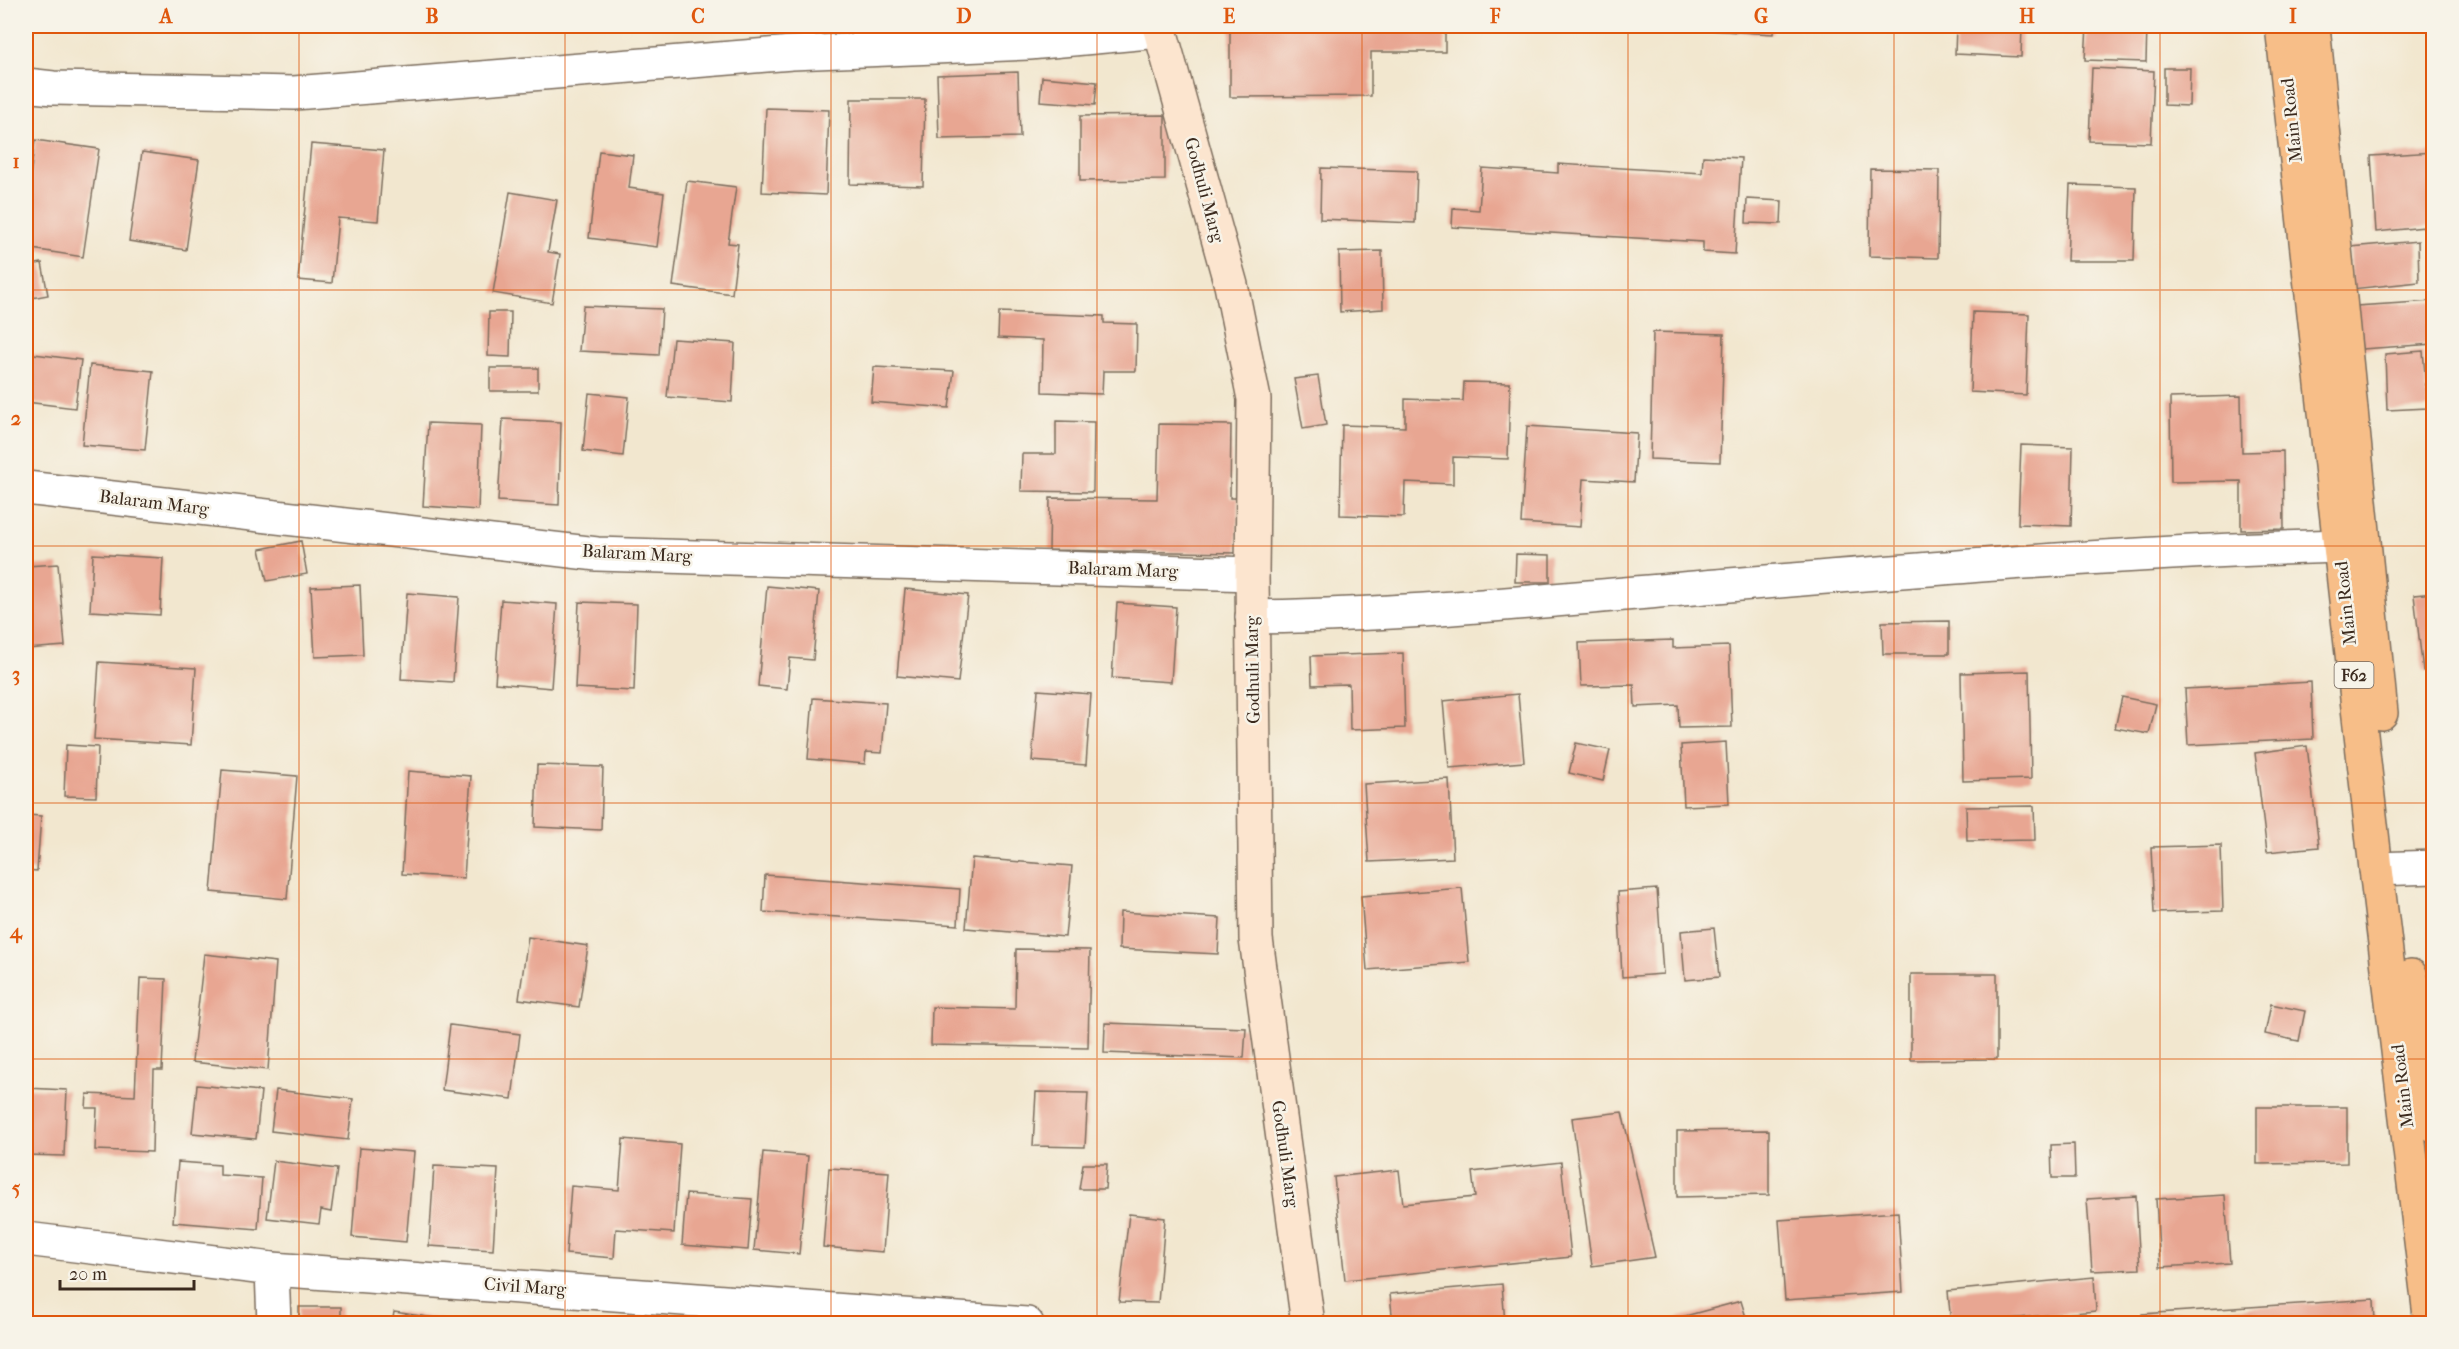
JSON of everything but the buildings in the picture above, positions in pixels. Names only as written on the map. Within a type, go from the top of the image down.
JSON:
[{"type":"main road","name":"Main Road","points":[[2282,26],[2340,546],[2387,868],[2433,1125]]},
{"type":"main road","name":"Main Road","points":[[2313,26],[2387,868],[2431,1323]]},
{"type":"main road","name":"Godhuli Marg","points":[[1160,28],[1230,285],[1254,399],[1252,617],[1256,939],[1308,1323]]},
{"type":"street","points":[[26,85],[53,88],[294,93],[792,53],[1029,42],[1160,28]]},
{"type":"street","name":"Balaram Marg","points":[[26,488],[597,554],[1252,574]]},
{"type":"street","points":[[1252,617],[1310,616],[1587,597],[1967,565],[2223,549],[2340,546]]},
{"type":"street","points":[[2387,868],[2433,867]]},
{"type":"street","name":"Civil Marg","points":[[26,1239],[272,1269],[1027,1323]]},
{"type":"street","points":[[272,1269],[274,1323]]}]
